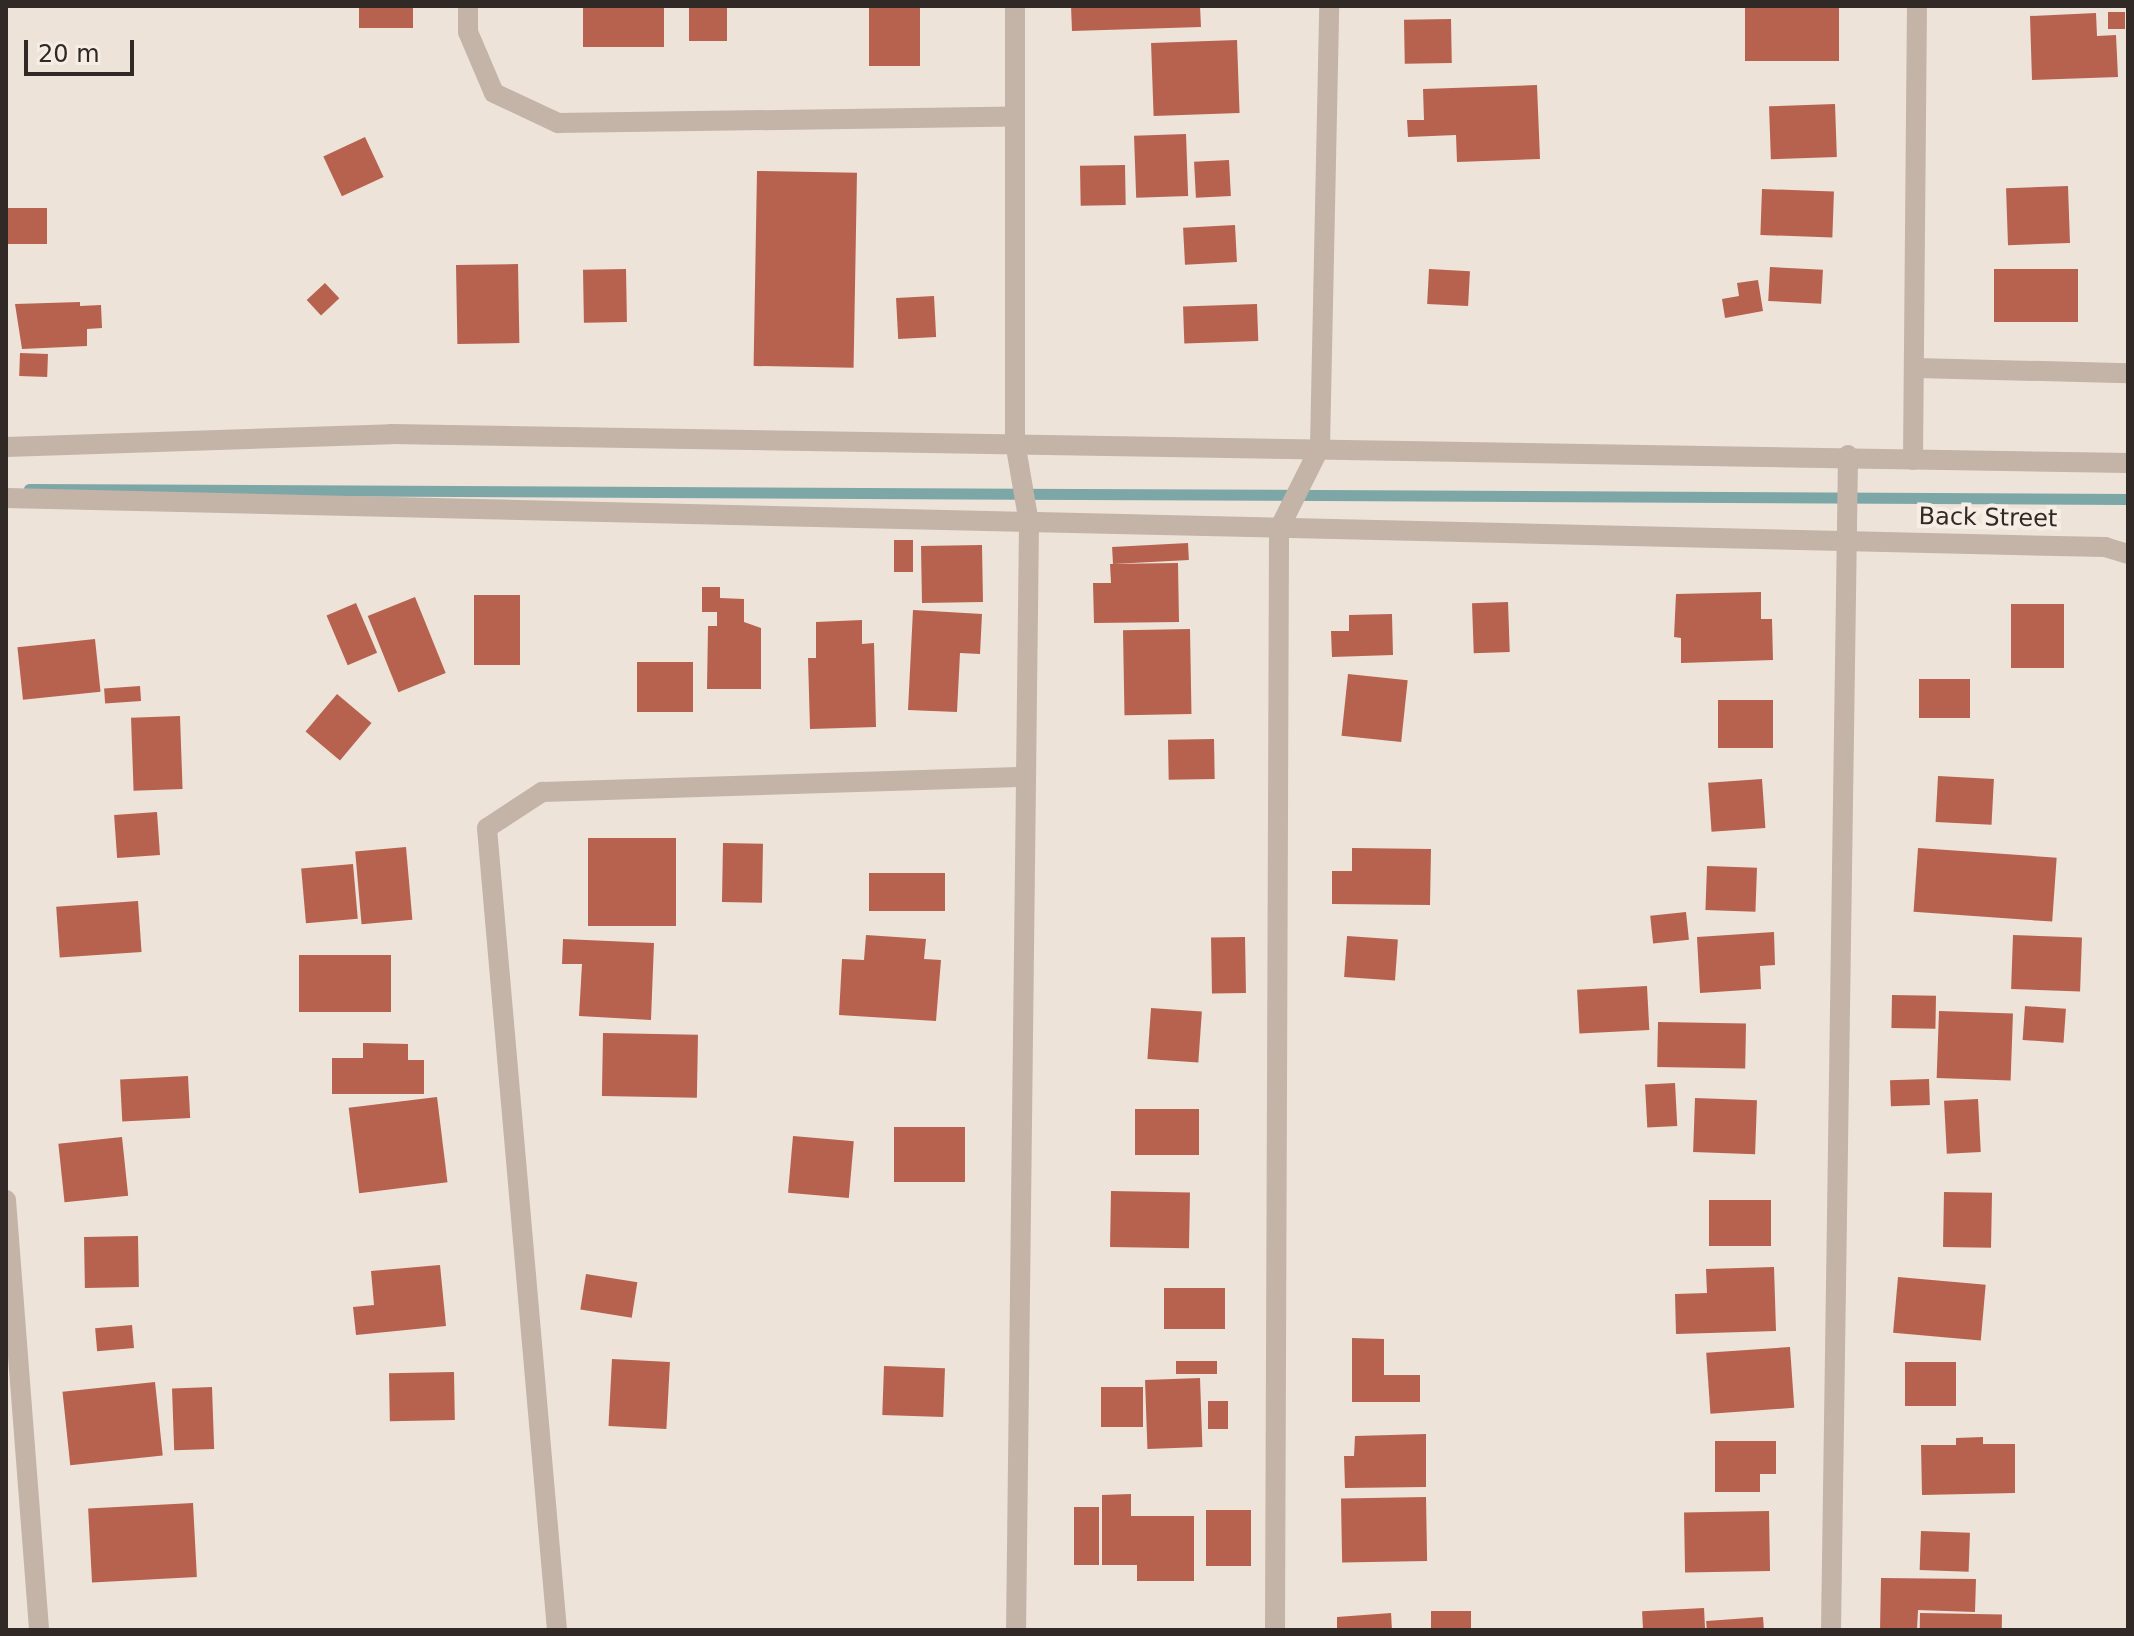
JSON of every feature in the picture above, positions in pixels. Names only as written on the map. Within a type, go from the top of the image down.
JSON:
[{"type":"street","points":[[468,6],[468,32],[494,93],[558,123],[1015,117]]},
{"type":"street","points":[[1015,6],[1015,442],[1029,523],[1022,777],[1016,1630]]},
{"type":"street","points":[[1275,1630],[1279,529],[1320,447],[1329,6]]},
{"type":"street","points":[[1913,460],[1917,6]]},
{"type":"street","points":[[1916,368],[2128,373]]},
{"type":"street","points":[[6,447],[391,434],[1848,455],[1913,460],[2128,463]]},
{"type":"street","points":[[1831,1630],[1848,455]]},
{"type":"street","name":"Back Street","points":[[6,498],[1847,540],[2105,547],[2128,554]]},
{"type":"street","points":[[557,1630],[487,828],[542,792],[1022,777]]},
{"type":"street","points":[[6,1200],[39,1630]]},
{"type":"building","points":[[359,6],[413,6],[413,28],[359,28]]},
{"type":"building","points":[[583,6],[664,6],[664,47],[583,47]]},
{"type":"building","points":[[689,6],[727,6],[727,41],[689,41]]},
{"type":"building","points":[[869,6],[920,6],[920,66],[869,66]]},
{"type":"building","points":[[1071,6],[1200,6],[1201,27],[1072,31]]},
{"type":"building","points":[[1745,6],[1839,6],[1839,61],[1745,61]]},
{"type":"building","points":[[2108,12],[2125,12],[2125,29],[2108,29]]},
{"type":"building","points":[[2096,13],[2097,36],[2116,35],[2118,77],[2032,80],[2030,16]]},
{"type":"building","points":[[1451,19],[1452,63],[1405,64],[1404,20]]},
{"type":"building","points":[[1237,40],[1240,113],[1154,116],[1151,43]]},
{"type":"building","points":[[1537,85],[1540,159],[1457,162],[1456,135],[1408,137],[1407,120],[1424,120],[1423,89]]},
{"type":"building","points":[[1835,104],[1837,157],[1771,159],[1769,106]]},
{"type":"building","points":[[1186,134],[1188,196],[1136,198],[1134,136]]},
{"type":"building","points":[[365,137],[384,177],[342,196],[323,156]]},
{"type":"building","points":[[1229,160],[1231,196],[1196,198],[1194,162]]},
{"type":"building","points":[[1125,165],[1126,205],[1081,206],[1080,166]]},
{"type":"building","points":[[757,171],[857,173],[854,368],[754,366]]},
{"type":"building","points":[[2068,186],[2070,243],[2008,245],[2006,188]]},
{"type":"building","points":[[1762,189],[1834,192],[1832,237],[1760,235]]},
{"type":"building","points":[[6,208],[47,208],[47,244],[6,244]]},
{"type":"building","points":[[1235,225],[1237,262],[1185,265],[1183,228]]},
{"type":"building","points":[[518,264],[519,343],[457,344],[456,265]]},
{"type":"building","points":[[1770,267],[1823,270],[1821,304],[1768,301]]},
{"type":"building","points":[[626,269],[627,322],[584,323],[583,270]]},
{"type":"building","points":[[1429,269],[1470,271],[1468,306],[1427,304]]},
{"type":"building","points":[[1994,269],[2078,269],[2078,322],[1994,322]]},
{"type":"building","points":[[1758,280],[1763,311],[1725,318],[1722,299],[1739,296],[1737,283]]},
{"type":"building","points":[[325,283],[339,298],[321,315],[307,300]]},
{"type":"building","points":[[934,296],[936,337],[898,339],[896,298]]},
{"type":"building","points":[[80,302],[80,306],[101,305],[102,328],[87,329],[87,346],[22,349],[15,304]]},
{"type":"building","points":[[1257,304],[1258,341],[1184,344],[1183,307]]},
{"type":"building","points":[[20,353],[48,354],[47,377],[19,376]]},
{"type":"building","points":[[894,540],[913,540],[913,572],[894,572]]},
{"type":"building","points":[[1188,543],[1189,560],[1113,564],[1112,547]]},
{"type":"building","points":[[982,545],[983,602],[922,603],[921,546]]},
{"type":"building","points":[[1178,563],[1179,622],[1094,623],[1093,583],[1111,583],[1110,564]]},
{"type":"building","points":[[702,587],[720,587],[720,598],[744,599],[744,622],[761,628],[761,689],[707,689],[708,626],[717,626],[717,612],[702,612]]},
{"type":"building","points":[[1761,592],[1761,619],[1772,619],[1773,660],[1681,663],[1681,638],[1674,637],[1676,594]]},
{"type":"building","points":[[474,595],[520,595],[520,665],[474,665]]},
{"type":"building","points":[[415,597],[446,673],[398,692],[368,616]]},
{"type":"building","points":[[1508,602],[1510,652],[1474,653],[1472,603]]},
{"type":"building","points":[[356,603],[377,653],[348,665],[327,616]]},
{"type":"building","points":[[2011,604],[2064,604],[2064,668],[2011,668]]},
{"type":"building","points":[[913,610],[982,614],[980,654],[960,653],[957,712],[908,710]]},
{"type":"building","points":[[1392,614],[1393,655],[1332,657],[1331,631],[1349,631],[1349,615]]},
{"type":"building","points":[[862,620],[862,644],[874,643],[876,727],[810,729],[808,658],[816,658],[816,622]]},
{"type":"building","points":[[1190,629],[1191,714],[1124,715],[1123,630]]},
{"type":"building","points":[[95,639],[101,692],[23,700],[17,647]]},
{"type":"building","points":[[637,662],[693,662],[693,712],[637,712]]},
{"type":"building","points":[[1348,674],[1408,680],[1401,742],[1342,736]]},
{"type":"building","points":[[1919,679],[1970,679],[1970,718],[1919,718]]},
{"type":"building","points":[[140,686],[141,701],[105,703],[104,689]]},
{"type":"building","points":[[337,694],[371,723],[340,760],[306,732]]},
{"type":"building","points":[[1718,700],[1773,700],[1773,748],[1718,748]]},
{"type":"building","points":[[180,716],[183,789],[134,791],[131,718]]},
{"type":"building","points":[[1214,739],[1215,779],[1169,780],[1168,740]]},
{"type":"building","points":[[1938,776],[1994,779],[1992,825],[1936,822]]},
{"type":"building","points":[[1762,779],[1765,828],[1712,832],[1708,783]]},
{"type":"building","points":[[157,812],[160,855],[117,858],[114,815]]},
{"type":"building","points":[[588,838],[676,838],[676,926],[588,926]]},
{"type":"building","points":[[723,843],[763,844],[762,903],[722,902]]},
{"type":"building","points":[[406,847],[412,920],[362,924],[355,851]]},
{"type":"building","points":[[1352,848],[1431,849],[1430,905],[1332,904],[1332,871],[1352,871]]},
{"type":"building","points":[[1918,848],[2057,858],[2052,922],[1914,912]]},
{"type":"building","points":[[353,864],[358,919],[306,923],[301,869]]},
{"type":"building","points":[[1707,866],[1757,868],[1755,912],[1705,910]]},
{"type":"building","points":[[869,873],[945,873],[945,911],[869,911]]},
{"type":"building","points":[[138,901],[142,952],[60,958],[56,907]]},
{"type":"building","points":[[1686,912],[1689,940],[1653,944],[1650,916]]},
{"type":"building","points":[[1774,932],[1775,965],[1760,966],[1761,989],[1700,993],[1697,937]]},
{"type":"building","points":[[866,935],[926,939],[924,959],[941,960],[936,1021],[839,1015],[842,959],[864,960]]},
{"type":"building","points":[[2013,935],[2082,937],[2080,991],[2011,989]]},
{"type":"building","points":[[1347,936],[1398,940],[1395,980],[1344,977]]},
{"type":"building","points":[[1245,937],[1246,993],[1212,994],[1211,938]]},
{"type":"building","points":[[563,939],[654,943],[651,1020],[579,1016],[582,964],[562,964]]},
{"type":"building","points":[[299,955],[391,955],[391,1012],[299,1012]]},
{"type":"building","points":[[1647,986],[1649,1030],[1579,1034],[1577,990]]},
{"type":"building","points":[[1892,995],[1936,996],[1935,1029],[1891,1028]]},
{"type":"building","points":[[2025,1006],[2066,1009],[2064,1043],[2023,1040]]},
{"type":"building","points":[[1151,1008],[1202,1012],[1198,1062],[1147,1059]]},
{"type":"building","points":[[1939,1011],[2013,1014],[2011,1081],[1937,1078]]},
{"type":"building","points":[[1658,1022],[1746,1024],[1745,1069],[1657,1067]]},
{"type":"building","points":[[603,1033],[698,1035],[697,1098],[602,1096]]},
{"type":"building","points":[[363,1043],[408,1044],[408,1060],[424,1060],[424,1094],[332,1094],[332,1058],[363,1058]]},
{"type":"building","points":[[188,1076],[190,1118],[122,1122],[120,1080]]},
{"type":"building","points":[[1929,1079],[1930,1105],[1891,1106],[1890,1080]]},
{"type":"building","points":[[1675,1083],[1677,1126],[1647,1128],[1645,1085]]},
{"type":"building","points":[[437,1097],[447,1182],[359,1193],[349,1108]]},
{"type":"building","points":[[1695,1098],[1757,1100],[1755,1154],[1693,1152]]},
{"type":"building","points":[[1978,1099],[1981,1152],[1947,1154],[1944,1101]]},
{"type":"building","points":[[1135,1109],[1199,1109],[1199,1155],[1135,1155]]},
{"type":"building","points":[[894,1127],[965,1127],[965,1182],[894,1182]]},
{"type":"building","points":[[793,1136],[854,1141],[849,1198],[788,1193]]},
{"type":"building","points":[[122,1137],[128,1196],[65,1202],[58,1144]]},
{"type":"building","points":[[1111,1191],[1190,1192],[1189,1248],[1110,1247]]},
{"type":"building","points":[[1944,1192],[1992,1193],[1991,1248],[1943,1247]]},
{"type":"building","points":[[1709,1200],[1771,1200],[1771,1246],[1709,1246]]},
{"type":"building","points":[[138,1236],[139,1287],[85,1288],[84,1237]]},
{"type":"building","points":[[440,1265],[446,1326],[356,1335],[353,1307],[374,1305],[371,1271]]},
{"type":"building","points":[[1774,1267],[1776,1331],[1676,1334],[1675,1294],[1707,1293],[1706,1269]]},
{"type":"building","points":[[586,1274],[637,1282],[632,1318],[580,1310]]},
{"type":"building","points":[[1898,1277],[1986,1285],[1981,1340],[1893,1333]]},
{"type":"building","points":[[1164,1288],[1225,1288],[1225,1329],[1164,1329]]},
{"type":"building","points":[[132,1325],[134,1348],[97,1351],[95,1328]]},
{"type":"building","points":[[1352,1338],[1384,1339],[1384,1375],[1420,1375],[1420,1402],[1352,1402]]},
{"type":"building","points":[[1790,1347],[1794,1408],[1710,1414],[1706,1353]]},
{"type":"building","points":[[612,1359],[670,1362],[666,1429],[608,1426]]},
{"type":"building","points":[[1176,1361],[1217,1361],[1217,1374],[1176,1374]]},
{"type":"building","points":[[1905,1362],[1956,1362],[1956,1406],[1905,1406]]},
{"type":"building","points":[[884,1366],[945,1368],[943,1417],[882,1415]]},
{"type":"building","points":[[454,1372],[455,1420],[390,1421],[389,1373]]},
{"type":"building","points":[[1200,1378],[1202,1447],[1147,1449],[1145,1380]]},
{"type":"building","points":[[155,1382],[163,1456],[70,1465],[63,1392]]},
{"type":"building","points":[[212,1387],[214,1449],[174,1450],[172,1388]]},
{"type":"building","points":[[1101,1387],[1143,1387],[1143,1427],[1101,1427]]},
{"type":"building","points":[[1208,1401],[1228,1401],[1228,1429],[1208,1429]]},
{"type":"building","points":[[1426,1434],[1426,1487],[1345,1488],[1344,1456],[1354,1456],[1355,1436]]},
{"type":"building","points":[[1983,1437],[1983,1444],[2015,1444],[2015,1493],[1922,1495],[1921,1445],[1956,1445],[1956,1438]]},
{"type":"building","points":[[1715,1441],[1776,1441],[1776,1474],[1760,1474],[1760,1492],[1715,1492]]},
{"type":"building","points":[[1131,1494],[1131,1516],[1194,1516],[1194,1581],[1137,1581],[1137,1565],[1102,1565],[1102,1495]]},
{"type":"building","points":[[1426,1497],[1427,1561],[1342,1562],[1341,1498]]},
{"type":"building","points":[[193,1503],[197,1577],[92,1582],[88,1508]]},
{"type":"building","points":[[1074,1507],[1099,1507],[1099,1565],[1074,1565]]},
{"type":"building","points":[[1206,1510],[1251,1510],[1251,1566],[1206,1566]]},
{"type":"building","points":[[1769,1511],[1770,1571],[1685,1572],[1684,1512]]},
{"type":"building","points":[[1921,1531],[1970,1533],[1969,1572],[1920,1570]]},
{"type":"building","points":[[1881,1578],[1976,1579],[1975,1612],[1918,1610],[1917,1630],[1880,1630]]},
{"type":"building","points":[[1704,1608],[1705,1630],[1643,1630],[1642,1611]]},
{"type":"building","points":[[1431,1611],[1471,1611],[1471,1630],[1431,1630]]},
{"type":"building","points":[[1391,1613],[1392,1630],[1337,1630],[1337,1617]]},
{"type":"building","points":[[1920,1613],[2002,1614],[2002,1630],[1920,1630]]},
{"type":"building","points":[[1763,1617],[1764,1630],[1707,1630],[1706,1621]]},
{"type":"waterway","points":[[29,489],[2128,499]]}]
